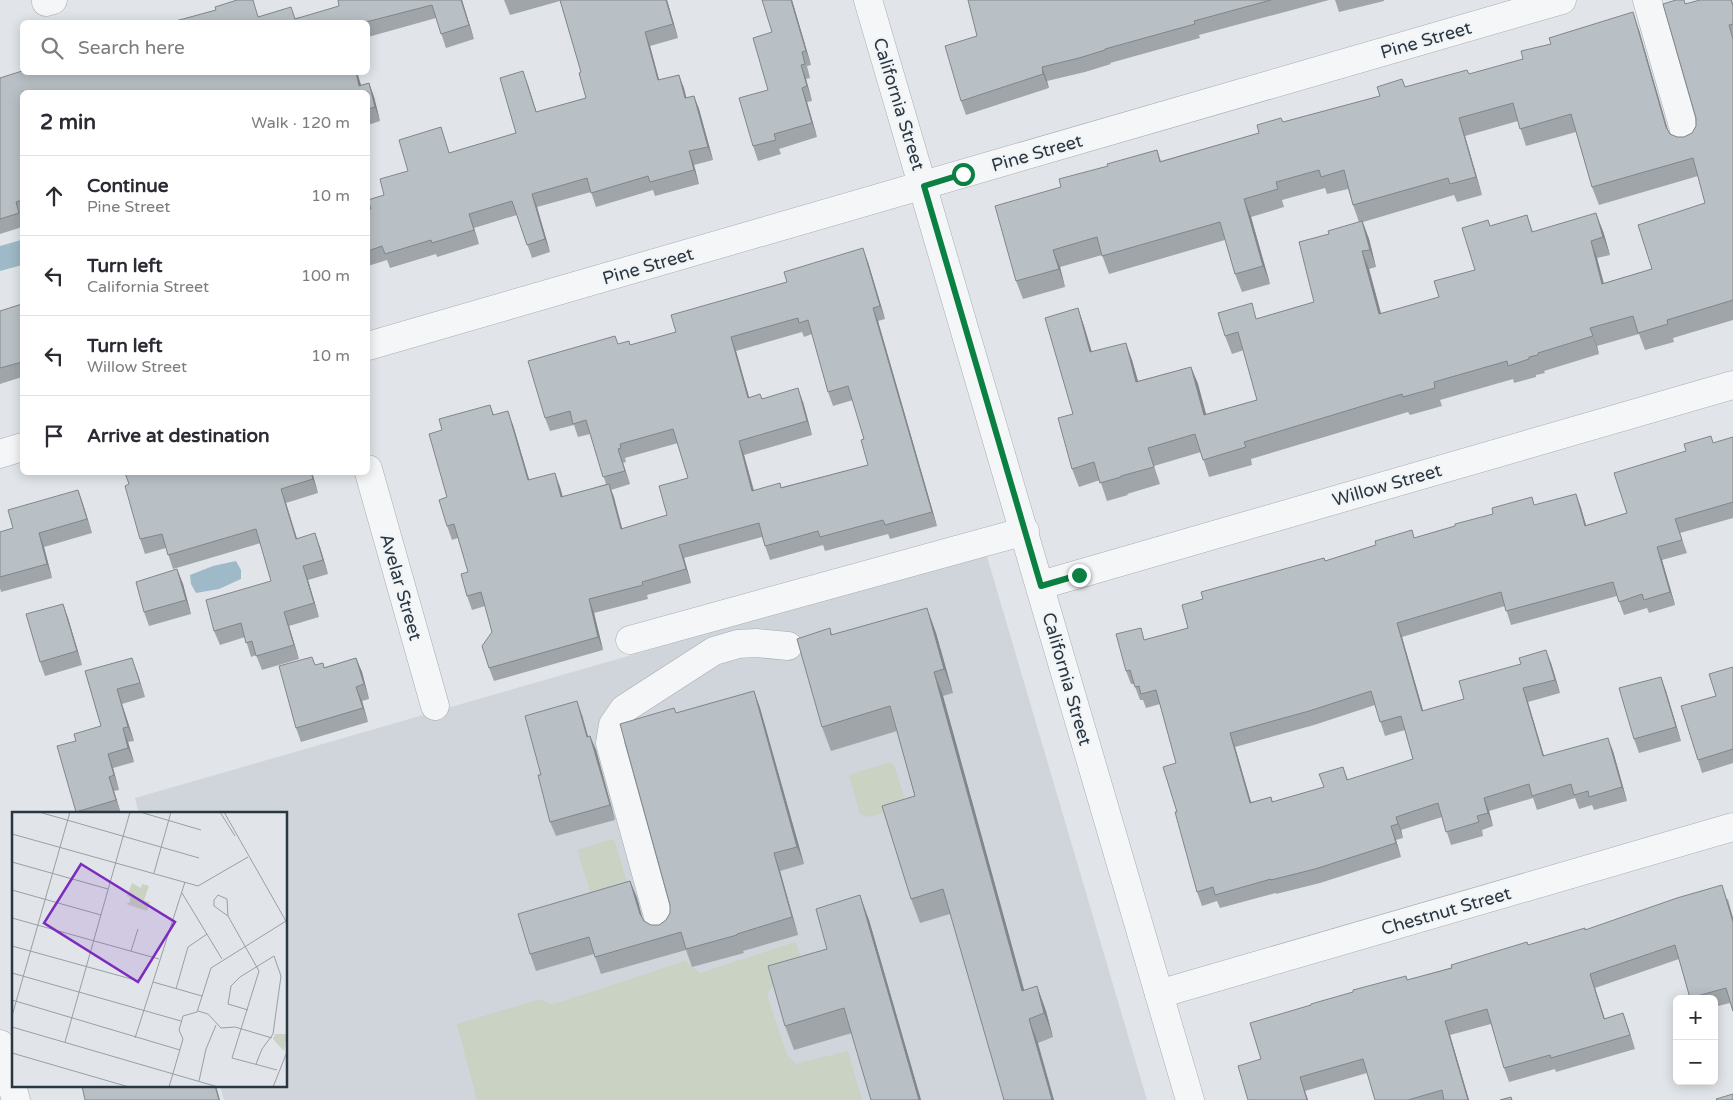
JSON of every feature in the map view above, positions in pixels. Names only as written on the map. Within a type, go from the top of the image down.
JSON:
[{"type":"street","name":"California Street","points":[[868,0],[1190,1100]]},
{"type":"street","name":"Pine Street","points":[[370,345],[1562,0]]},
{"type":"street","points":[[1647,0],[1686,140]]},
{"type":"street","name":"Willow Street","points":[[1041,586],[1733,385]]},
{"type":"street","points":[[0,454],[20,449]]},
{"type":"street","name":"Avelar Street","points":[[370,475],[435,706]]},
{"type":"street","points":[[630,640],[1025,531]]},
{"type":"street","points":[[661,927],[610,743],[613,725],[624,709],[714,651],[738,644],[756,643],[788,646]]},
{"type":"street","name":"Chestnut Street","points":[[1158,994],[1733,827]]},
{"type":"street","points":[[0,1044],[12,1086]]},
{"type":"shaded area","points":[[986,553],[1147,1100],[224,1100],[221,1088],[288,1088],[288,812],[138,812],[135,798]]},
{"type":"green space","points":[[889,762],[894,765],[907,806],[869,817],[860,814],[849,775]]},
{"type":"green space","points":[[614,839],[629,889],[591,894],[577,850]]},
{"type":"green space","points":[[796,942],[805,972],[776,979],[767,995],[787,1055],[796,1064],[848,1051],[862,1100],[477,1100],[457,1024],[540,999],[551,1005],[685,961],[700,973]]},
{"type":"water","points":[[20,240],[20,266],[0,271],[0,246]]},
{"type":"water","points":[[236,561],[241,570],[241,579],[219,589],[196,593],[191,584],[190,575],[213,566]]},
{"type":"building","points":[[237,0],[253,0],[258,17],[291,7],[295,19],[339,6],[338,0],[461,0],[469,25],[441,34],[432,5],[370,21],[179,20],[216,10],[215,7]]},
{"type":"building","points":[[560,0],[666,0],[673,24],[645,32],[658,80],[679,75],[685,98],[694,96],[708,147],[689,151],[694,170],[650,182],[648,176],[591,193],[587,178],[532,194],[545,239],[527,245],[512,201],[469,214],[474,230],[432,243],[431,240],[385,254],[382,246],[370,250],[370,199],[384,195],[380,179],[408,171],[399,140],[441,127],[449,153],[516,133],[500,78],[523,71],[536,112],[586,98],[579,73],[581,72]]},
{"type":"building","points":[[762,0],[791,0],[806,51],[802,52],[805,64],[801,65],[807,86],[802,88],[812,123],[774,134],[776,140],[753,146],[739,98],[768,90],[753,38],[772,32]]},
{"type":"building","points":[[968,0],[1271,0],[1194,21],[1195,24],[1079,58],[1042,67],[1043,74],[961,101],[945,46],[977,36]]},
{"type":"building","points":[[1684,0],[1685,4],[1700,0],[1731,0],[1733,6],[1733,24],[1729,25],[1733,39],[1733,300],[1667,320],[1668,324],[1638,333],[1633,316],[1590,328],[1593,336],[1538,353],[1538,355],[1529,357],[1529,359],[1508,366],[1507,361],[1434,382],[1435,388],[1403,397],[1402,394],[1244,442],[1246,447],[1203,460],[1195,434],[1148,448],[1154,467],[1100,483],[1094,462],[1072,469],[1058,418],[1073,414],[1045,318],[1078,308],[1090,352],[1126,343],[1136,382],[1191,367],[1204,415],[1257,400],[1238,332],[1225,336],[1218,313],[1252,303],[1256,319],[1314,302],[1299,242],[1329,234],[1328,231],[1362,221],[1370,250],[1362,251],[1379,314],[1439,297],[1434,281],[1475,270],[1462,228],[1488,220],[1490,226],[1527,215],[1532,232],[1596,213],[1603,237],[1591,241],[1602,284],[1652,269],[1638,225],[1705,203],[1693,158],[1592,187],[1571,114],[1520,129],[1513,103],[1459,118],[1476,177],[1450,184],[1448,178],[1353,205],[1344,170],[1321,177],[1319,170],[1276,182],[1278,189],[1244,199],[1263,266],[1235,274],[1220,222],[1102,256],[1097,237],[1053,250],[1059,269],[1016,281],[995,206],[1061,187],[1059,179],[1108,166],[1107,164],[1157,150],[1160,162],[1259,133],[1257,125],[1281,118],[1283,122],[1380,96],[1377,87],[1402,79],[1405,87],[1467,70],[1469,74],[1523,59],[1521,51],[1551,44],[1549,38],[1633,12],[1666,127],[1670,134],[1684,137],[1692,133],[1696,126],[1696,118],[1663,4]]},
{"type":"building","points":[[20,72],[20,75],[357,75],[359,86],[369,83],[375,107],[370,108],[370,90],[20,90],[20,201],[16,202],[19,213],[0,219],[0,78]]},
{"type":"building","points":[[863,248],[880,306],[873,308],[932,512],[885,525],[883,520],[820,537],[818,531],[765,546],[759,523],[679,545],[686,569],[642,582],[643,585],[589,599],[598,637],[489,668],[482,646],[492,632],[481,592],[467,596],[461,574],[468,572],[454,524],[447,526],[439,500],[447,497],[429,434],[442,430],[439,419],[490,405],[493,415],[508,411],[528,480],[555,473],[561,497],[609,484],[621,529],[667,515],[659,486],[688,478],[673,429],[620,444],[621,448],[618,449],[625,471],[603,477],[586,420],[573,424],[570,411],[545,418],[528,361],[615,336],[618,344],[629,341],[630,345],[676,332],[671,315],[787,282],[784,272]],"holes":[[[798,318],[799,323],[808,320],[828,392],[848,386],[864,439],[861,440],[868,465],[781,488],[780,483],[752,491],[739,441],[807,421],[798,388],[762,399],[760,394],[748,398],[731,337]]]},
{"type":"building","points":[[20,305],[20,363],[0,368],[0,311]]},
{"type":"building","points":[[1711,436],[1713,443],[1733,437],[1733,502],[1675,519],[1682,540],[1657,547],[1670,592],[1644,600],[1642,594],[1619,602],[1613,582],[1506,611],[1501,592],[1397,623],[1422,711],[1464,699],[1459,681],[1521,664],[1519,658],[1546,650],[1555,680],[1523,688],[1543,756],[1608,738],[1622,787],[1589,797],[1588,791],[1574,795],[1571,784],[1532,796],[1529,784],[1484,798],[1488,813],[1477,816],[1479,822],[1446,832],[1438,803],[1396,817],[1398,824],[1391,826],[1396,843],[1315,869],[1215,895],[1213,887],[1197,892],[1175,812],[1177,812],[1163,767],[1176,763],[1156,690],[1141,694],[1139,686],[1135,687],[1130,670],[1126,671],[1116,634],[1141,628],[1144,640],[1188,628],[1182,605],[1203,599],[1201,592],[1324,558],[1325,561],[1376,545],[1375,541],[1412,530],[1414,538],[1493,514],[1492,508],[1532,497],[1534,505],[1576,494],[1585,526],[1627,513],[1614,473],[1686,451],[1684,444]],"holes":[[[1371,691],[1380,722],[1401,716],[1413,759],[1347,780],[1343,767],[1319,774],[1324,787],[1272,802],[1271,797],[1250,803],[1230,733]]]},
{"type":"building","points":[[126,475],[312,475],[313,479],[281,489],[296,539],[315,533],[323,560],[303,566],[314,603],[284,612],[294,645],[256,656],[252,641],[246,643],[241,623],[214,631],[206,600],[271,581],[256,529],[168,555],[162,534],[140,539],[125,486],[129,484]]},
{"type":"building","points":[[78,490],[87,519],[39,533],[47,564],[0,577],[0,532],[13,528],[8,510]]},
{"type":"building","points":[[177,569],[186,600],[144,612],[136,582]]},
{"type":"building","points":[[63,604],[77,651],[40,662],[26,614]]},
{"type":"building","points":[[927,608],[944,669],[934,672],[1022,991],[1037,986],[1044,1013],[1029,1019],[1052,1100],[1004,1100],[943,889],[911,899],[882,806],[915,796],[890,706],[822,727],[797,639],[830,628],[831,635]]},
{"type":"building","points":[[312,657],[315,665],[323,663],[324,668],[356,658],[364,684],[356,687],[363,708],[296,728],[279,666]]},
{"type":"building","points":[[132,658],[140,683],[117,689],[128,727],[123,728],[128,748],[108,754],[114,775],[109,777],[116,800],[76,812],[57,746],[76,741],[74,734],[101,726],[85,671]]},
{"type":"building","points":[[1733,667],[1733,749],[1698,760],[1681,706],[1716,696],[1709,674]]},
{"type":"building","points":[[1661,677],[1676,727],[1634,739],[1619,688]]},
{"type":"building","points":[[754,691],[797,847],[774,853],[792,917],[686,949],[681,932],[595,957],[589,937],[530,954],[518,914],[630,881],[644,921],[651,925],[659,925],[666,920],[670,913],[670,905],[620,724],[674,708],[676,713]]},
{"type":"building","points":[[577,701],[587,737],[590,736],[610,805],[550,822],[538,775],[541,775],[525,716]]},
{"type":"building","points":[[1722,885],[1733,922],[1733,1011],[1726,988],[1701,995],[1689,995],[1675,945],[1590,974],[1604,1019],[1623,1013],[1630,1035],[1551,1058],[1550,1055],[1504,1068],[1487,1009],[1445,1021],[1468,1100],[1444,1100],[1442,1090],[1408,1100],[1375,1100],[1363,1059],[1300,1077],[1307,1100],[1248,1100],[1238,1066],[1261,1059],[1250,1023],[1353,992],[1353,990],[1406,976],[1407,980],[1452,968],[1451,965],[1527,942],[1528,945],[1585,928],[1585,930],[1677,898]]},
{"type":"building","points":[[860,895],[919,1100],[871,1100],[844,1008],[785,1026],[768,966],[827,949],[816,909]]},
{"type":"building","points":[[82,1088],[216,1088],[219,1100],[85,1100]]},
{"type":"building","points":[[1733,1094],[1733,1100],[1716,1099]]},
{"type":"building","points":[[1511,1097],[1512,1100],[1500,1100]]},
{"type":"route","points":[[963,174],[924,186],[1041,586],[1079,575]]}]
